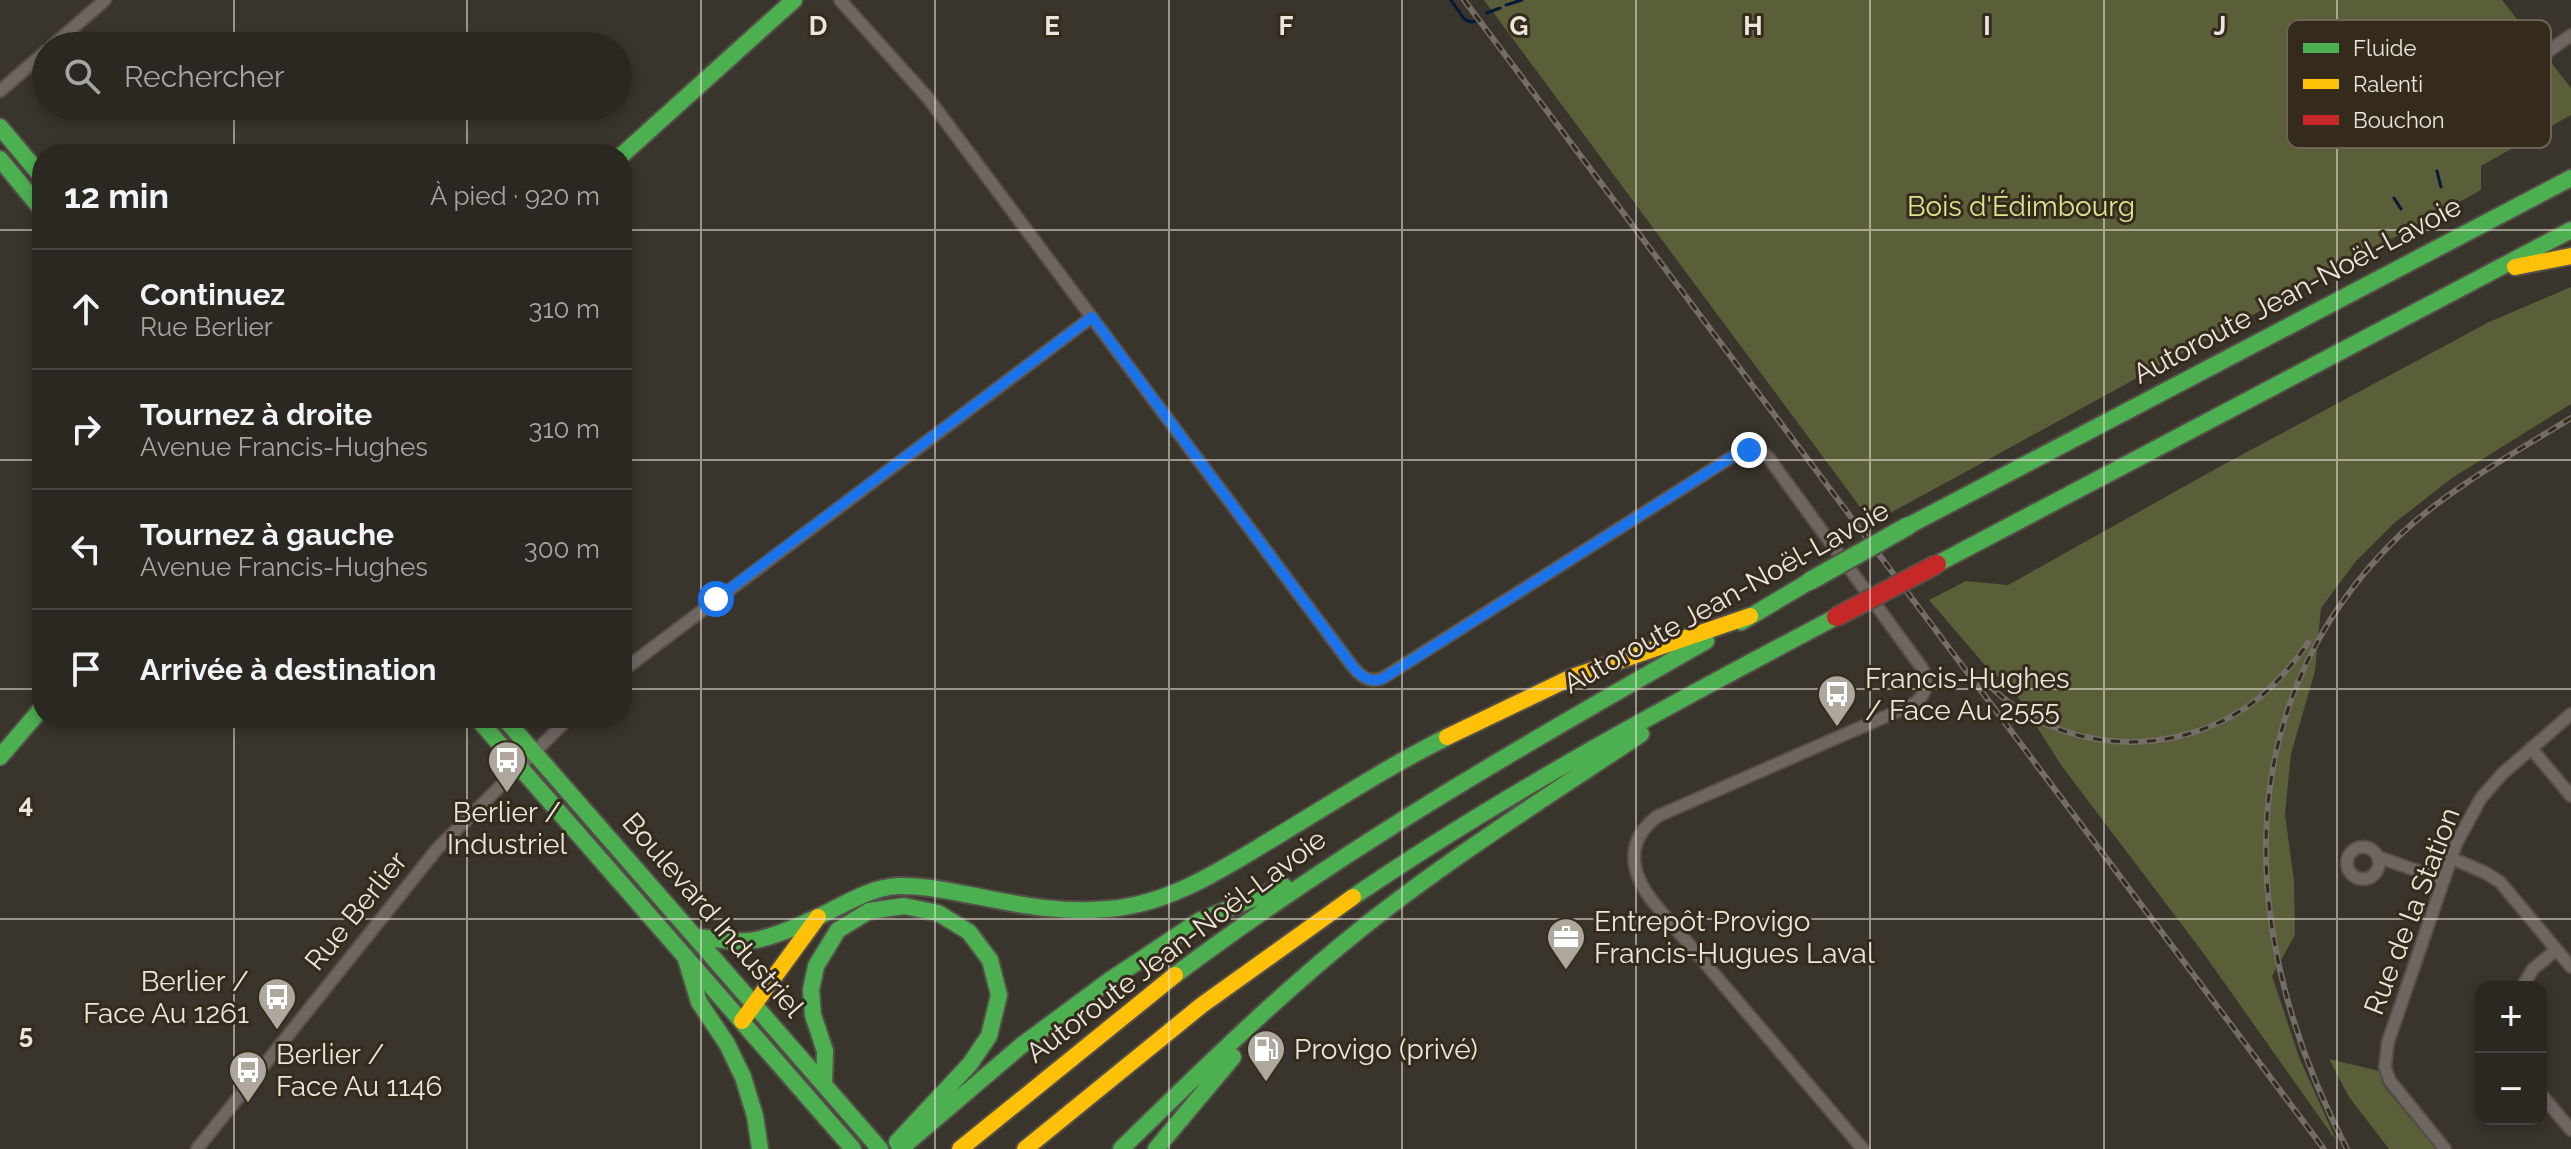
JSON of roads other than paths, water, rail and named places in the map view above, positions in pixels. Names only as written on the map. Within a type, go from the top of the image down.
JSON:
[{"type":"main road","points":[[632,146],[794,0]]},
{"type":"main road","points":[[0,127],[32,165]]},
{"type":"main road","points":[[0,159],[32,198]]},
{"type":"main road","points":[[2544,192],[2571,170]]},
{"type":"main road","name":"Autoroute Jean-Noël-Lavoie","points":[[960,1149],[1146,997],[1226,937],[1320,872],[1481,769],[1908,526],[2571,178]]},
{"type":"main road","points":[[1025,1149],[1188,1016],[1358,893],[1558,767],[2571,230]]},
{"type":"main road","points":[[2495,270],[2571,256]]},
{"type":"main road","points":[[695,937],[748,941],[818,917],[865,892],[903,885],[937,888],[1065,911],[1111,909],[1155,900],[1200,882],[1409,756],[1529,696],[1572,677],[1750,616]]},
{"type":"main road","points":[[1121,1149],[1301,979],[1371,922],[1460,855],[1740,668]]},
{"type":"main road","points":[[0,757],[32,720]]},
{"type":"main road","name":"Boulevard Industriel","points":[[486,728],[853,1149]]},
{"type":"main road","name":"Boulevard Industriel","points":[[513,728],[824,1085],[894,1147]]},
{"type":"main road","points":[[894,1147],[1033,1036],[1158,947],[1199,921],[1320,872]]},
{"type":"main road","points":[[824,1085],[826,1052],[813,1017],[811,994],[817,963],[834,936],[861,915],[894,905],[930,909],[962,926],[983,949],[991,965],[997,991],[995,1020],[989,1037],[973,1060],[894,1147]]},
{"type":"main road","points":[[742,1021],[818,917]]},
{"type":"main road","points":[[685,956],[699,1002],[727,1044],[743,1077],[755,1116],[760,1149]]},
{"type":"main road","points":[[1156,1149],[1301,979]]},
{"type":"street","points":[[68,32],[105,0]]},
{"type":"street","points":[[840,0],[922,90],[1353,667],[1370,680],[1378,680],[1400,668],[1735,455],[1754,450],[1763,452],[1771,460],[1922,668],[1927,678],[1926,689],[1921,699],[1912,705],[1658,816],[1640,835],[1635,851],[1635,867],[1639,883],[1654,903],[1863,1149]]},
{"type":"street","points":[[2551,49],[2571,35]]},
{"type":"street","points":[[0,91],[32,63]]},
{"type":"street","points":[[632,663],[1092,317]]},
{"type":"street","name":"Rue de la Station","points":[[2445,1149],[2394,1088],[2385,1067],[2388,1042],[2456,844],[2481,798],[2502,774],[2571,714]]},
{"type":"street","name":"Rue Berlier","points":[[197,1149],[437,849],[559,728]]},
{"type":"street","points":[[2531,748],[2571,796]]},
{"type":"street","points":[[2378,857],[2444,880]]},
{"type":"street","points":[[2451,858],[2500,882],[2571,967]]},
{"type":"street","points":[[2526,981],[2533,969],[2556,950]]},
{"type":"street","points":[[2547,1101],[2571,1130]]},
{"type":"waterway","points":[[1451,0],[1464,19],[1476,21]]},
{"type":"waterway","points":[[1506,5],[1522,0]]},
{"type":"waterway","points":[[1487,13],[1500,8]]},
{"type":"waterway","points":[[2437,171],[2441,187]]},
{"type":"waterway","points":[[2394,198],[2401,209]]},
{"type":"railway","points":[[1464,0],[2324,1149]]},
{"type":"railway","points":[[2347,1149],[2311,1071],[2285,990],[2270,909],[2266,829],[2277,750],[2302,674],[2343,602],[2401,534],[2461,486],[2571,418]]},
{"type":"railway","points":[[1984,680],[2013,705],[2046,724],[2081,736],[2118,742],[2155,740],[2192,733],[2227,719],[2266,692],[2308,643]]},
{"type":"place","name":"Francis-Hughes / Face Au 2555","points":[[1837,728]]},
{"type":"place","name":"Berlier / Industriel","points":[[507,794]]},
{"type":"place","name":"Entrepôt Provigo Francis-Hugues Laval","points":[[1566,971]]},
{"type":"place","name":"Berlier / Face Au 1261","points":[[277,1031]]},
{"type":"place","name":"Provigo (privé)","points":[[1266,1083]]},
{"type":"place","name":"Berlier / Face Au 1146","points":[[248,1104]]},
{"type":"park label","name":"Bois d'Édimbourg","points":[[2021,206]]}]
